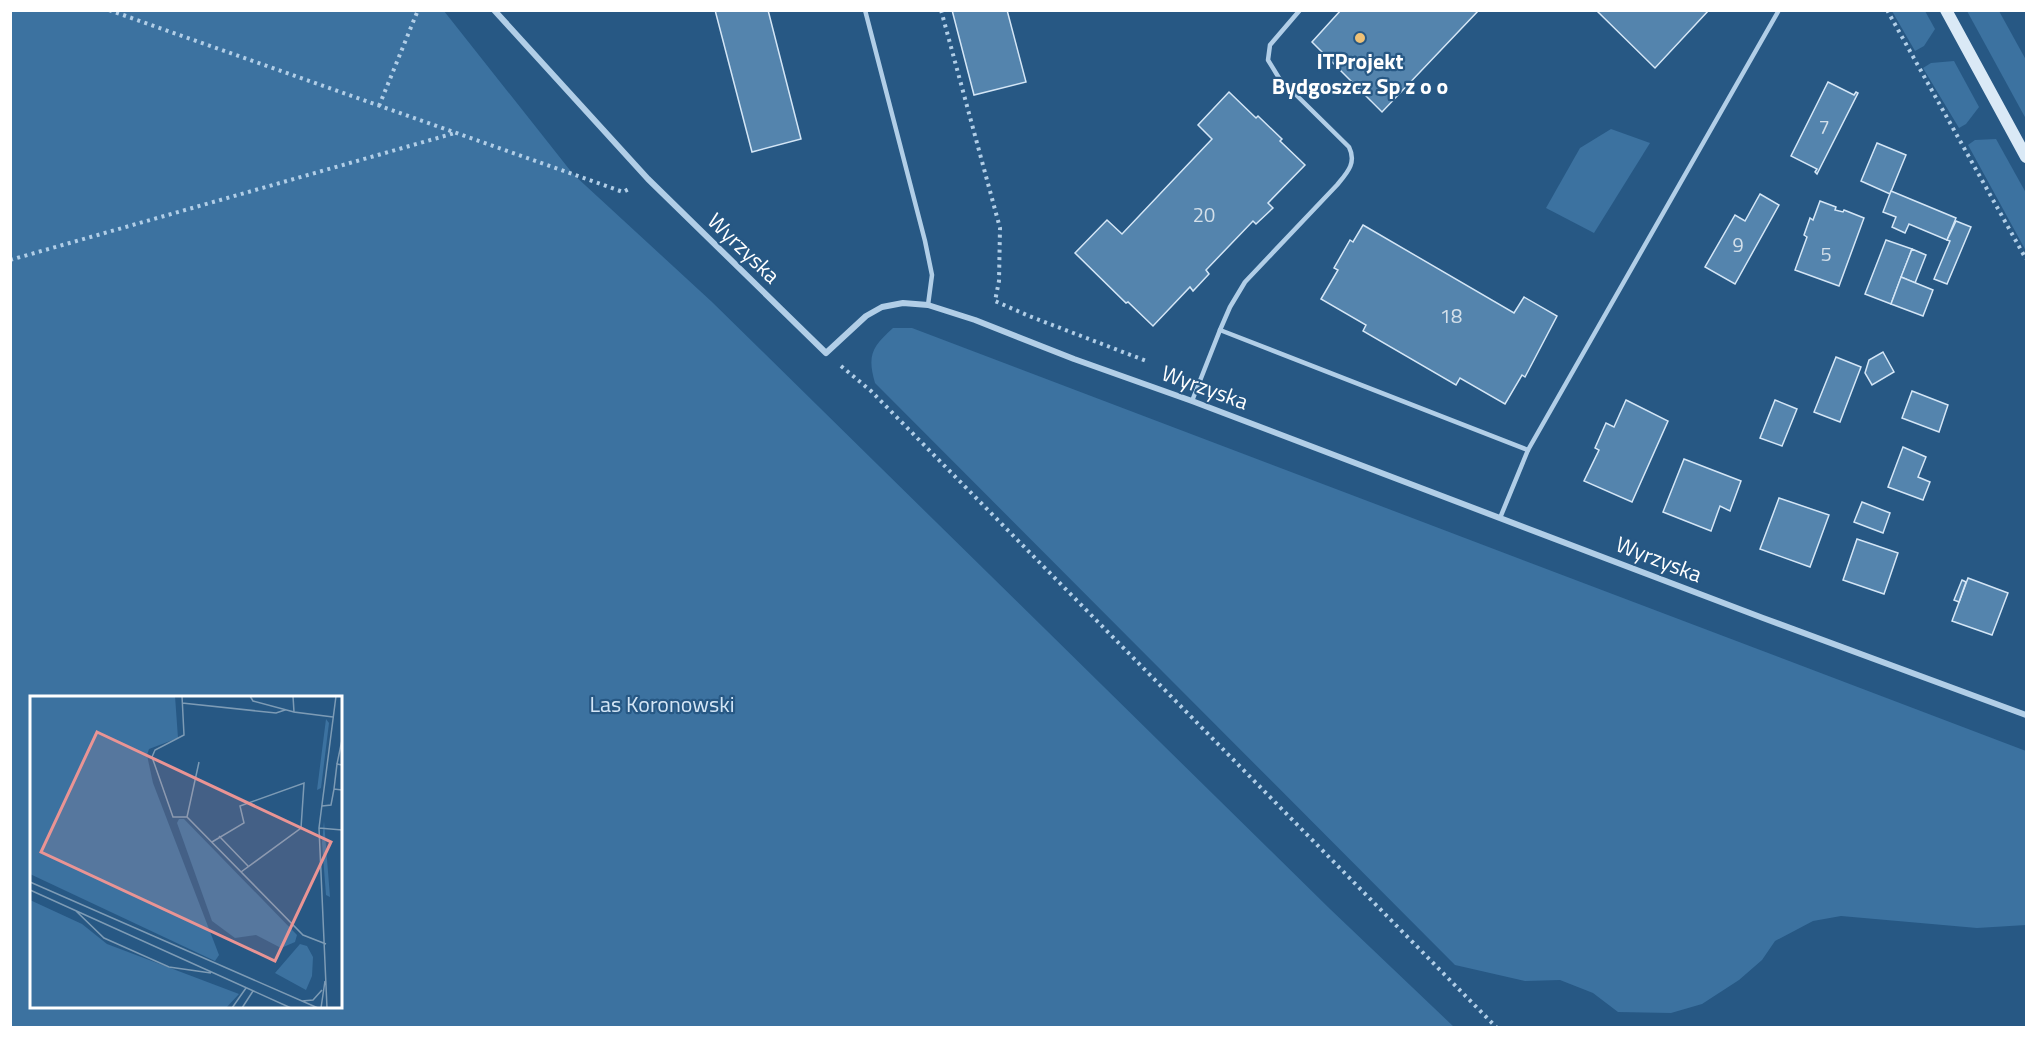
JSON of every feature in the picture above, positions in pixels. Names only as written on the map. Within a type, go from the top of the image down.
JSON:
[{"type":"street","name":"Wyrzyska","points":[[494,10],[648,179],[826,353],[866,316],[882,307],[903,303],[928,305],[975,320],[1192,401],[2026,715]]},
{"type":"street","points":[[1946,10],[2026,157]]},
{"type":"lane","points":[[865,10],[925,241],[932,275],[928,305]]},
{"type":"lane","points":[[1192,401],[1230,307],[1245,282],[1337,185],[1350,169],[1353,161],[1348,147],[1279,78],[1268,60],[1270,45],[1300,10]]},
{"type":"lane","points":[[1500,518],[1528,450],[1779,10]]},
{"type":"lane","points":[[1220,330],[1528,450]]},
{"type":"path","points":[[109,10],[623,192],[648,179]]},
{"type":"path","points":[[379,106],[418,10]]},
{"type":"path","points":[[941,10],[1000,228],[999,281],[995,301],[1157,365]]},
{"type":"path","points":[[1887,10],[2026,259]]},
{"type":"path","points":[[10,260],[456,133]]},
{"type":"path","points":[[826,353],[871,391],[1497,1028]]},
{"type":"green space","name":"Las Koronowski","points":[[10,11],[444,11],[573,174],[712,302],[1330,909],[1454,1027],[11,1027]]},
{"type":"green space","points":[[1892,11],[1925,11],[1935,29],[1924,46],[1915,51]]},
{"type":"green space","points":[[1967,11],[1999,11],[2026,60],[2026,119]]},
{"type":"green space","points":[[1954,61],[1979,107],[1966,124],[1959,128],[1923,68],[1931,63]]},
{"type":"green space","points":[[1611,129],[1650,143],[1594,233],[1546,208],[1580,148]]},
{"type":"green space","points":[[1996,139],[2026,193],[2026,251],[1968,145],[1975,140]]},
{"type":"green space","points":[[893,328],[912,328],[2026,751],[2026,925],[1977,928],[1841,916],[1813,921],[1775,941],[1762,960],[1739,980],[1702,1004],[1671,1013],[1618,1012],[1593,993],[1560,980],[1525,981],[1455,965],[875,383],[871,365],[873,352]]},
{"type":"building","points":[[715,10],[768,10],[801,139],[752,152]]},
{"type":"building","points":[[952,10],[1007,10],[1026,82],[974,95]]},
{"type":"building","points":[[1341,10],[1479,10],[1382,112],[1312,42]]},
{"type":"building","points":[[1596,10],[1709,10],[1655,68]]},
{"type":"building","points":[[1828,82],[1854,95],[1858,93],[1817,174],[1815,172],[1817,169],[1791,156]]},
{"type":"building","points":[[1229,92],[1282,139],[1280,141],[1305,165],[1268,203],[1273,208],[1256,224],[1253,221],[1206,270],[1209,274],[1193,291],[1190,287],[1153,326],[1075,253],[1107,220],[1122,234],[1212,139],[1198,125]]},
{"type":"building","points":[[1877,143],[1906,155],[1890,194],[1861,181]]},
{"type":"building","points":[[1891,191],[1956,218],[1947,240],[1909,224],[1905,233],[1892,227],[1896,217],[1883,212]]},
{"type":"building","points":[[1760,194],[1779,205],[1735,284],[1705,267],[1735,215],[1745,221]]},
{"type":"building","points":[[1820,201],[1836,207],[1835,210],[1843,212],[1844,210],[1864,218],[1839,286],[1795,270],[1807,237],[1804,235],[1810,218],[1813,220]]},
{"type":"building","points":[[1956,221],[1971,227],[1947,284],[1934,279]]},
{"type":"building","points":[[1363,225],[1514,313],[1524,297],[1557,316],[1525,377],[1522,375],[1505,404],[1460,378],[1456,385],[1363,331],[1366,325],[1321,299],[1338,270],[1334,268],[1350,240],[1353,242]]},
{"type":"building","points":[[1886,240],[1912,249],[1891,304],[1865,294]]},
{"type":"building","points":[[1912,249],[1926,255],[1915,283],[1901,277]]},
{"type":"building","points":[[1901,277],[1933,290],[1923,316],[1891,304]]},
{"type":"building","points":[[1883,352],[1894,372],[1872,385],[1865,373],[1869,360]]},
{"type":"building","points":[[1836,357],[1861,367],[1840,422],[1814,412]]},
{"type":"building","points":[[1912,391],[1948,405],[1939,432],[1902,418]]},
{"type":"building","points":[[1626,400],[1668,421],[1632,502],[1584,481],[1599,450],[1595,448],[1606,423],[1614,427]]},
{"type":"building","points":[[1775,400],[1797,409],[1782,446],[1760,438]]},
{"type":"building","points":[[1903,447],[1926,457],[1918,477],[1930,482],[1923,500],[1888,487]]},
{"type":"building","points":[[1684,459],[1741,481],[1730,511],[1720,506],[1711,531],[1663,512]]},
{"type":"building","points":[[1779,498],[1829,515],[1810,567],[1760,549]]},
{"type":"building","points":[[1862,502],[1890,513],[1883,533],[1854,522]]},
{"type":"building","points":[[1857,539],[1898,553],[1884,594],[1843,580]]},
{"type":"building","points":[[1968,578],[2008,593],[1992,635],[1952,621]]},
{"type":"building","points":[[1962,580],[1966,582],[1959,602],[1954,600]]},
{"type":"place","name":"ITProjekt Bydgoszcz Sp z o o","points":[[1360,38]]}]
